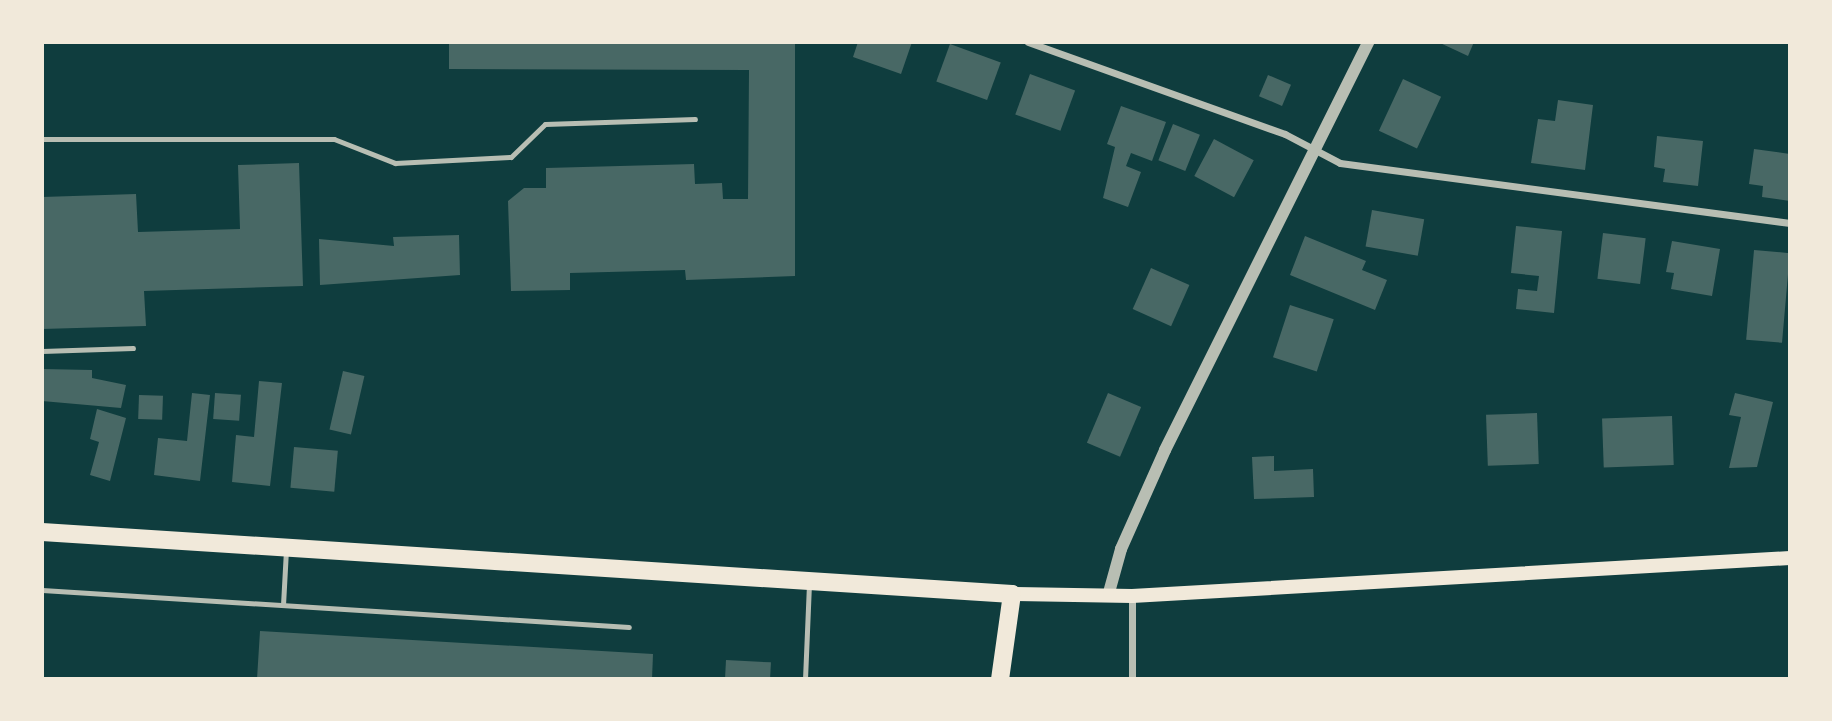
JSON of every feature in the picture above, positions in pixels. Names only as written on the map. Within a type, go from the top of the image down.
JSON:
[{"type":"main road","points":[[42,532],[1013,594],[1108,596],[1790,558]]},
{"type":"main road","points":[[1000,679],[1013,594]]},
{"type":"street","points":[[1028,42],[1353,165],[1790,223]]},
{"type":"street","points":[[1108,596],[1121,549],[1165,450],[1312,149],[1368,42]]},
{"type":"street","points":[[1132,596],[1132,679]]},
{"type":"lane","points":[[42,139],[334,139],[395,163],[511,157],[545,124],[695,119]]},
{"type":"lane","points":[[42,351],[132,348]]},
{"type":"lane","points":[[283,605],[286,547]]},
{"type":"lane","points":[[805,679],[810,579]]},
{"type":"lane","points":[[42,590],[629,627]]},
{"type":"building","points":[[449,42],[795,42],[795,276],[686,280],[685,270],[570,273],[570,290],[511,291],[508,201],[524,188],[546,188],[546,168],[694,164],[695,184],[722,183],[723,199],[748,199],[749,70],[449,69]]},
{"type":"building","points":[[858,42],[912,42],[901,74],[853,57]]},
{"type":"building","points":[[1438,42],[1474,42],[1468,56]]},
{"type":"building","points":[[950,44],[1001,62],[987,100],[936,82]]},
{"type":"building","points":[[1030,74],[1075,90],[1060,131],[1015,114]]},
{"type":"building","points":[[1268,75],[1291,85],[1282,106],[1259,96]]},
{"type":"building","points":[[1403,79],[1441,97],[1417,148],[1379,131]]},
{"type":"building","points":[[1558,100],[1593,105],[1585,170],[1531,163],[1538,119],[1555,121]]},
{"type":"building","points":[[1121,106],[1166,122],[1152,161],[1131,153],[1126,166],[1141,172],[1128,207],[1103,198],[1115,147],[1107,144]]},
{"type":"building","points":[[1173,124],[1200,135],[1185,171],[1158,160]]},
{"type":"building","points":[[1657,136],[1703,141],[1698,186],[1663,182],[1665,169],[1654,167]]},
{"type":"building","points":[[1214,139],[1254,160],[1234,197],[1194,176]]},
{"type":"building","points":[[1754,149],[1790,154],[1790,201],[1762,197],[1763,186],[1749,184]]},
{"type":"building","points":[[299,163],[303,286],[144,291],[146,326],[42,329],[42,197],[136,194],[138,232],[240,229],[238,165]]},
{"type":"building","points":[[1372,210],[1424,219],[1418,256],[1366,246]]},
{"type":"building","points":[[1516,226],[1562,231],[1554,313],[1516,309],[1518,289],[1537,291],[1539,276],[1511,273]]},
{"type":"building","points":[[1603,233],[1646,238],[1640,284],[1597,279]]},
{"type":"building","points":[[459,235],[460,275],[320,285],[319,239],[394,246],[393,237]]},
{"type":"building","points":[[1305,236],[1366,261],[1362,270],[1387,280],[1375,310],[1290,275]]},
{"type":"building","points":[[1672,241],[1720,249],[1712,296],[1671,289],[1674,273],[1666,272]]},
{"type":"building","points":[[1754,250],[1790,253],[1782,343],[1746,340]]},
{"type":"building","points":[[1151,268],[1189,285],[1171,326],[1133,309]]},
{"type":"building","points":[[1290,305],[1334,319],[1317,372],[1273,357]]},
{"type":"building","points":[[42,369],[92,370],[92,378],[126,385],[121,408],[42,401]]},
{"type":"building","points":[[343,371],[364,376],[351,434],[330,429]]},
{"type":"building","points":[[259,381],[282,383],[270,486],[232,482],[236,435],[254,437]]},
{"type":"building","points":[[192,393],[210,395],[200,481],[154,475],[158,438],[187,441]]},
{"type":"building","points":[[215,393],[241,395],[239,421],[213,419]]},
{"type":"building","points":[[1108,393],[1141,407],[1120,457],[1087,443]]},
{"type":"building","points":[[1735,393],[1773,402],[1757,467],[1729,468],[1741,417],[1729,415]]},
{"type":"building","points":[[139,395],[163,396],[162,420],[138,419]]},
{"type":"building","points":[[97,409],[126,418],[110,481],[90,475],[99,442],[90,439]]},
{"type":"building","points":[[1537,413],[1539,464],[1488,466],[1486,415]]},
{"type":"building","points":[[1672,416],[1674,465],[1604,467],[1602,418]]},
{"type":"building","points":[[294,447],[338,451],[334,492],[290,488]]},
{"type":"building","points":[[1274,456],[1274,471],[1313,469],[1314,497],[1254,499],[1252,457]]},
{"type":"building","points":[[260,631],[653,654],[652,679],[257,679]]},
{"type":"building","points":[[726,660],[771,662],[770,679],[725,679]]}]
